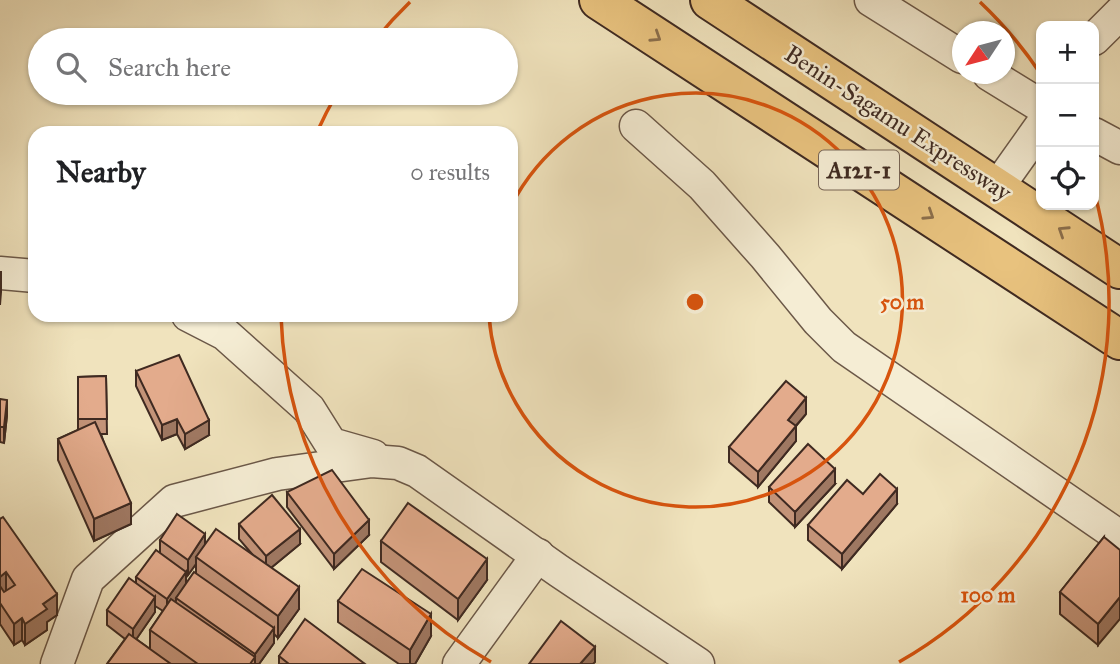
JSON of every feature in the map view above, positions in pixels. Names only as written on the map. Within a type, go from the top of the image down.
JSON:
[{"type":"highway","name":"A121-1","points":[[599,0],[1120,340]]},
{"type":"highway","name":"Benin-Sagamu Expressway","points":[[710,0],[1120,269]]},
{"type":"street","points":[[871,0],[952,51]]},
{"type":"street","points":[[1099,33],[1120,13]]},
{"type":"street","points":[[1005,84],[1036,103]]},
{"type":"street","points":[[636,126],[702,185],[818,321],[844,347],[1120,537]]},
{"type":"street","points":[[997,188],[1036,133]]},
{"type":"street","points":[[1099,137],[1120,148]]},
{"type":"street","points":[[0,273],[28,275]]},
{"type":"street","points":[[202,322],[225,334],[309,409],[331,444],[417,471],[698,664]]},
{"type":"street","points":[[57,664],[88,579],[174,501],[277,474],[372,461],[398,463]]},
{"type":"street","points":[[459,664],[538,555]]},
{"type":"building","points":[[179,355],[209,420],[185,434],[177,419],[162,425],[136,371]]},
{"type":"building","points":[[106,376],[107,419],[78,419],[78,377]]},
{"type":"building","points":[[786,381],[806,398],[788,420],[796,426],[758,472],[729,447]]},
{"type":"building","points":[[0,399],[7,400],[4,427],[0,427]]},
{"type":"building","points":[[95,422],[131,503],[94,519],[58,439]]},
{"type":"building","points":[[808,444],[835,469],[795,512],[769,487]]},
{"type":"building","points":[[332,470],[369,520],[334,554],[287,492]]},
{"type":"building","points":[[880,474],[897,489],[842,554],[808,525],[847,480],[863,494]]},
{"type":"building","points":[[272,495],[300,529],[266,556],[239,524]]},
{"type":"building","points":[[408,503],[487,559],[458,599],[381,541]]},
{"type":"building","points":[[177,514],[205,534],[188,560],[160,540]]},
{"type":"building","points":[[3,517],[57,594],[43,604],[47,609],[25,624],[22,618],[14,624],[0,603],[0,586],[4,592],[15,585],[6,572],[0,577],[0,519]]},
{"type":"building","points":[[216,529],[299,587],[278,616],[196,557]]},
{"type":"building","points":[[1104,537],[1120,550],[1120,597],[1098,624],[1060,592]]},
{"type":"building","points":[[156,550],[186,572],[167,599],[136,577]]},
{"type":"building","points":[[362,569],[431,614],[410,650],[338,601]]},
{"type":"building","points":[[194,572],[274,628],[255,654],[176,598]]},
{"type":"building","points":[[129,578],[155,597],[133,629],[107,610]]},
{"type":"building","points":[[171,599],[255,657],[250,664],[198,664],[150,630]]},
{"type":"building","points":[[305,619],[365,664],[289,664],[279,656]]},
{"type":"building","points":[[561,621],[595,647],[580,664],[529,664]]},
{"type":"building","points":[[129,634],[171,664],[107,664]]}]
